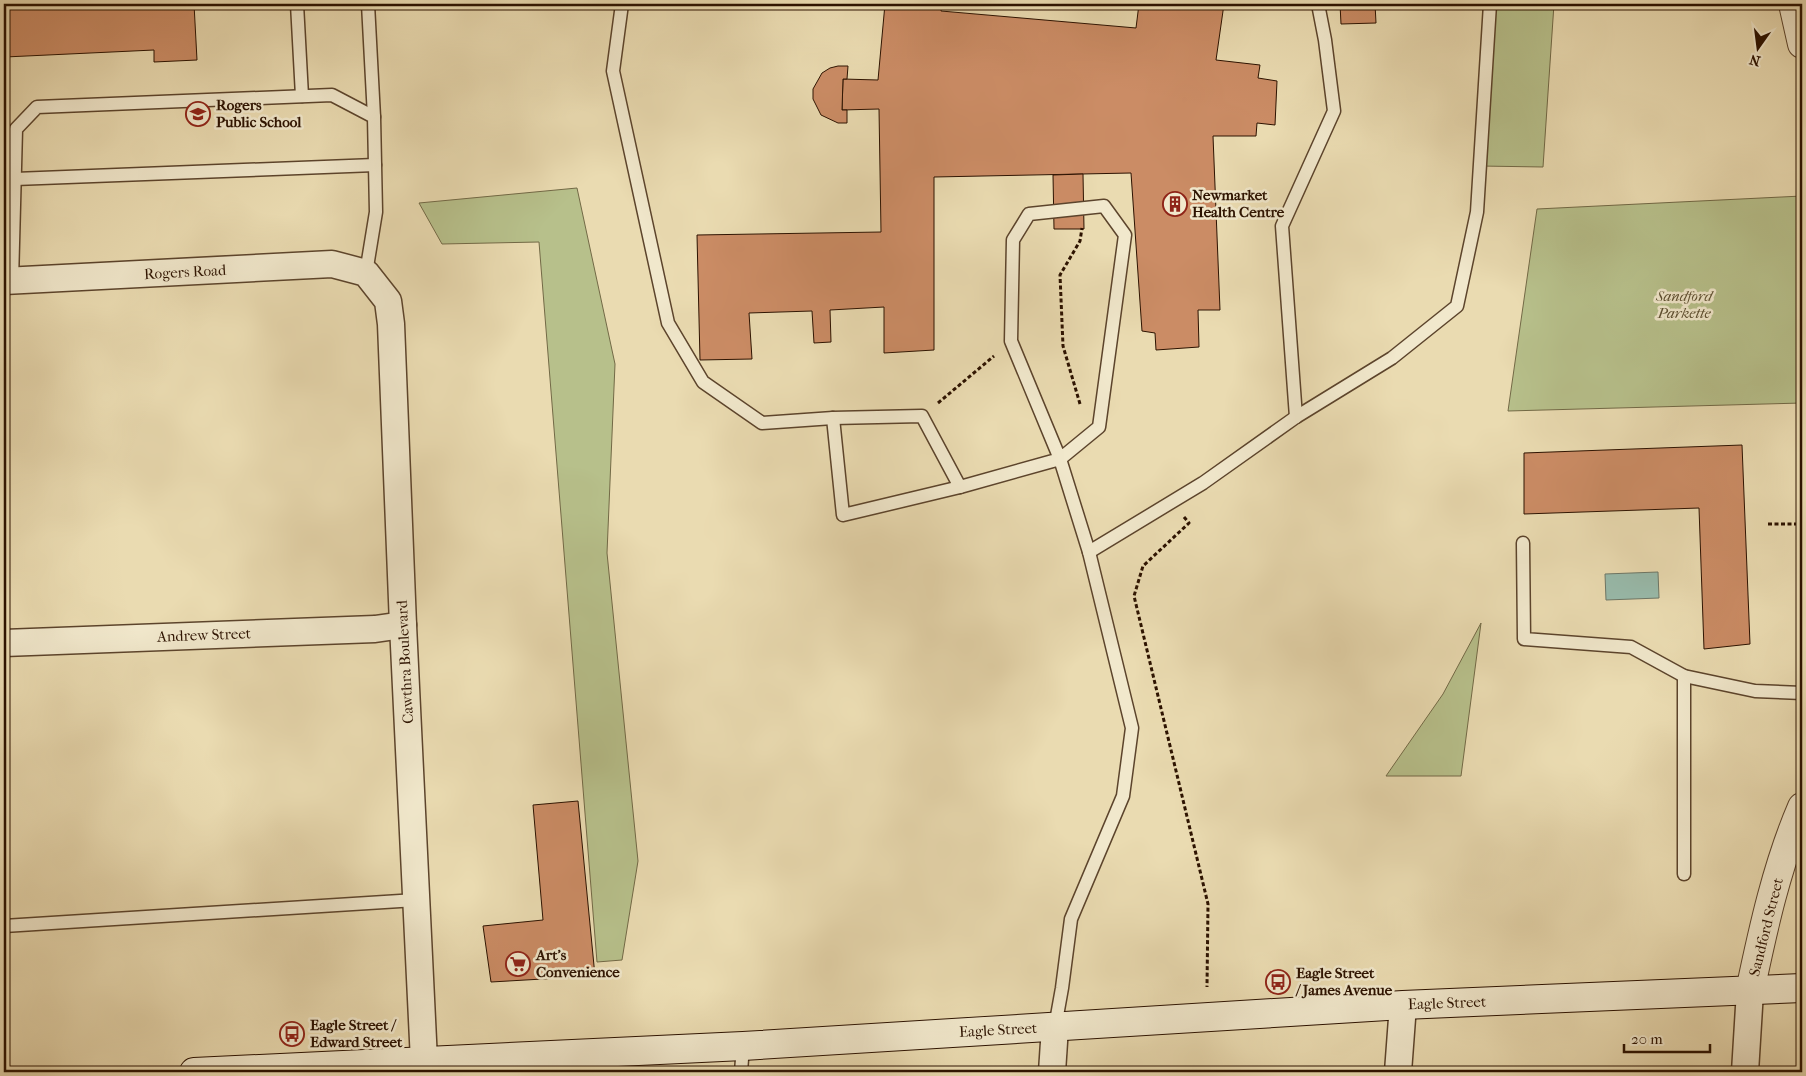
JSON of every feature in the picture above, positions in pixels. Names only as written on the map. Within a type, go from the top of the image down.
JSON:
[{"type":"main road","points":[[1793,4],[1802,44]]},
{"type":"main road","name":"Sandford Street","points":[[1750,992],[1760,941],[1791,834],[1802,807]]},
{"type":"main road","name":"Eagle Street","points":[[194,1072],[424,1061],[742,1059],[1055,1027],[1403,1005],[1750,992],[1802,988]]},
{"type":"street","name":"Rogers Road","points":[[8,281],[332,264],[366,273]]},
{"type":"street","name":"Cawthra Boulevard","points":[[366,273],[388,301],[391,324],[424,1061]]},
{"type":"street","name":"Andrew Street","points":[[4,643],[365,629],[403,625]]},
{"type":"street","points":[[1745,1072],[1750,992]]},
{"type":"street","points":[[1398,1072],[1403,1005]]},
{"type":"street","points":[[1052,1072],[1055,1027]]},
{"type":"lane","points":[[297,4],[302,96]]},
{"type":"lane","points":[[366,273],[376,212],[374,117],[368,4]]},
{"type":"lane","points":[[622,4],[613,71],[668,323],[703,382],[762,423],[833,418],[922,416],[960,487]]},
{"type":"lane","points":[[1296,417],[1282,226],[1334,111],[1325,40],[1318,4]]},
{"type":"lane","points":[[1089,552],[1172,500],[1203,483],[1296,417],[1392,358],[1457,306],[1477,212],[1490,4]]},
{"type":"lane","points":[[8,281],[15,179],[16,129],[37,106],[332,94],[374,117]]},
{"type":"lane","points":[[15,179],[375,165]]},
{"type":"lane","points":[[833,418],[843,515],[960,487],[1060,458],[1099,428],[1125,235],[1104,206],[1029,214],[1013,240],[1011,342],[1060,458],[1089,552],[1132,728],[1123,796],[1071,919],[1055,1027]]},
{"type":"lane","points":[[1523,544],[1524,639],[1631,646],[1684,676],[1755,690],[1802,693]]},
{"type":"lane","points":[[1684,676],[1684,874]]},
{"type":"lane","points":[[4,926],[416,900]]},
{"type":"path","points":[[1086,208],[1080,241],[1060,275],[1063,346],[1090,435]]},
{"type":"path","points":[[922,416],[1011,342]]},
{"type":"path","points":[[1172,500],[1189,523],[1143,566],[1134,596],[1208,904],[1207,987]]},
{"type":"path","points":[[1768,524],[1802,524]]},
{"type":"green space","points":[[1490,4],[1554,4],[1543,167],[1480,166]]},
{"type":"green space","points":[[577,188],[615,364],[607,553],[638,861],[622,960],[597,962],[539,242],[442,244],[419,203]]},
{"type":"green space","name":"Sandford Parkette","points":[[1802,196],[1802,403],[1508,411],[1537,209]]},
{"type":"green space","points":[[1481,623],[1461,776],[1386,776],[1443,694]]},
{"type":"shaded area","points":[[1658,572],[1659,598],[1606,600],[1605,574]]},
{"type":"building","points":[[4,4],[194,4],[197,60],[154,62],[154,50],[5,57]]},
{"type":"building","name":"Newmarket Health Centre","points":[[885,4],[942,4],[941,11],[1136,28],[1139,4],[1224,4],[1216,60],[1260,65],[1258,78],[1277,81],[1275,125],[1257,123],[1256,136],[1213,136],[1220,310],[1198,310],[1199,347],[1156,350],[1155,333],[1142,331],[1131,173],[934,177],[934,350],[884,353],[884,307],[830,310],[831,342],[814,343],[812,311],[749,313],[752,359],[700,360],[697,235],[881,232],[879,109],[842,110],[843,79],[878,80]]},
{"type":"building","points":[[1340,4],[1375,4],[1376,23],[1341,24]]},
{"type":"building","points":[[838,66],[848,66],[847,79],[843,79],[842,110],[847,110],[847,123],[838,123],[821,115],[813,99],[813,89],[822,73]]},
{"type":"building","points":[[1083,174],[1084,229],[1054,229],[1053,175]]},
{"type":"building","points":[[1742,445],[1750,644],[1704,649],[1699,508],[1524,514],[1524,453]]},
{"type":"building","points":[[578,801],[595,976],[491,982],[483,926],[543,920],[533,805]]},
{"type":"place","name":"Rogers Public School","points":[[198,114]]},
{"type":"place","name":"Newmarket Health Centre","points":[[1175,204]]},
{"type":"place","name":"Art's Convenience","points":[[518,964]]},
{"type":"place","name":"Eagle Street / James Avenue","points":[[1278,982]]},
{"type":"place","name":"Eagle Street / Edward Street","points":[[292,1034]]}]
